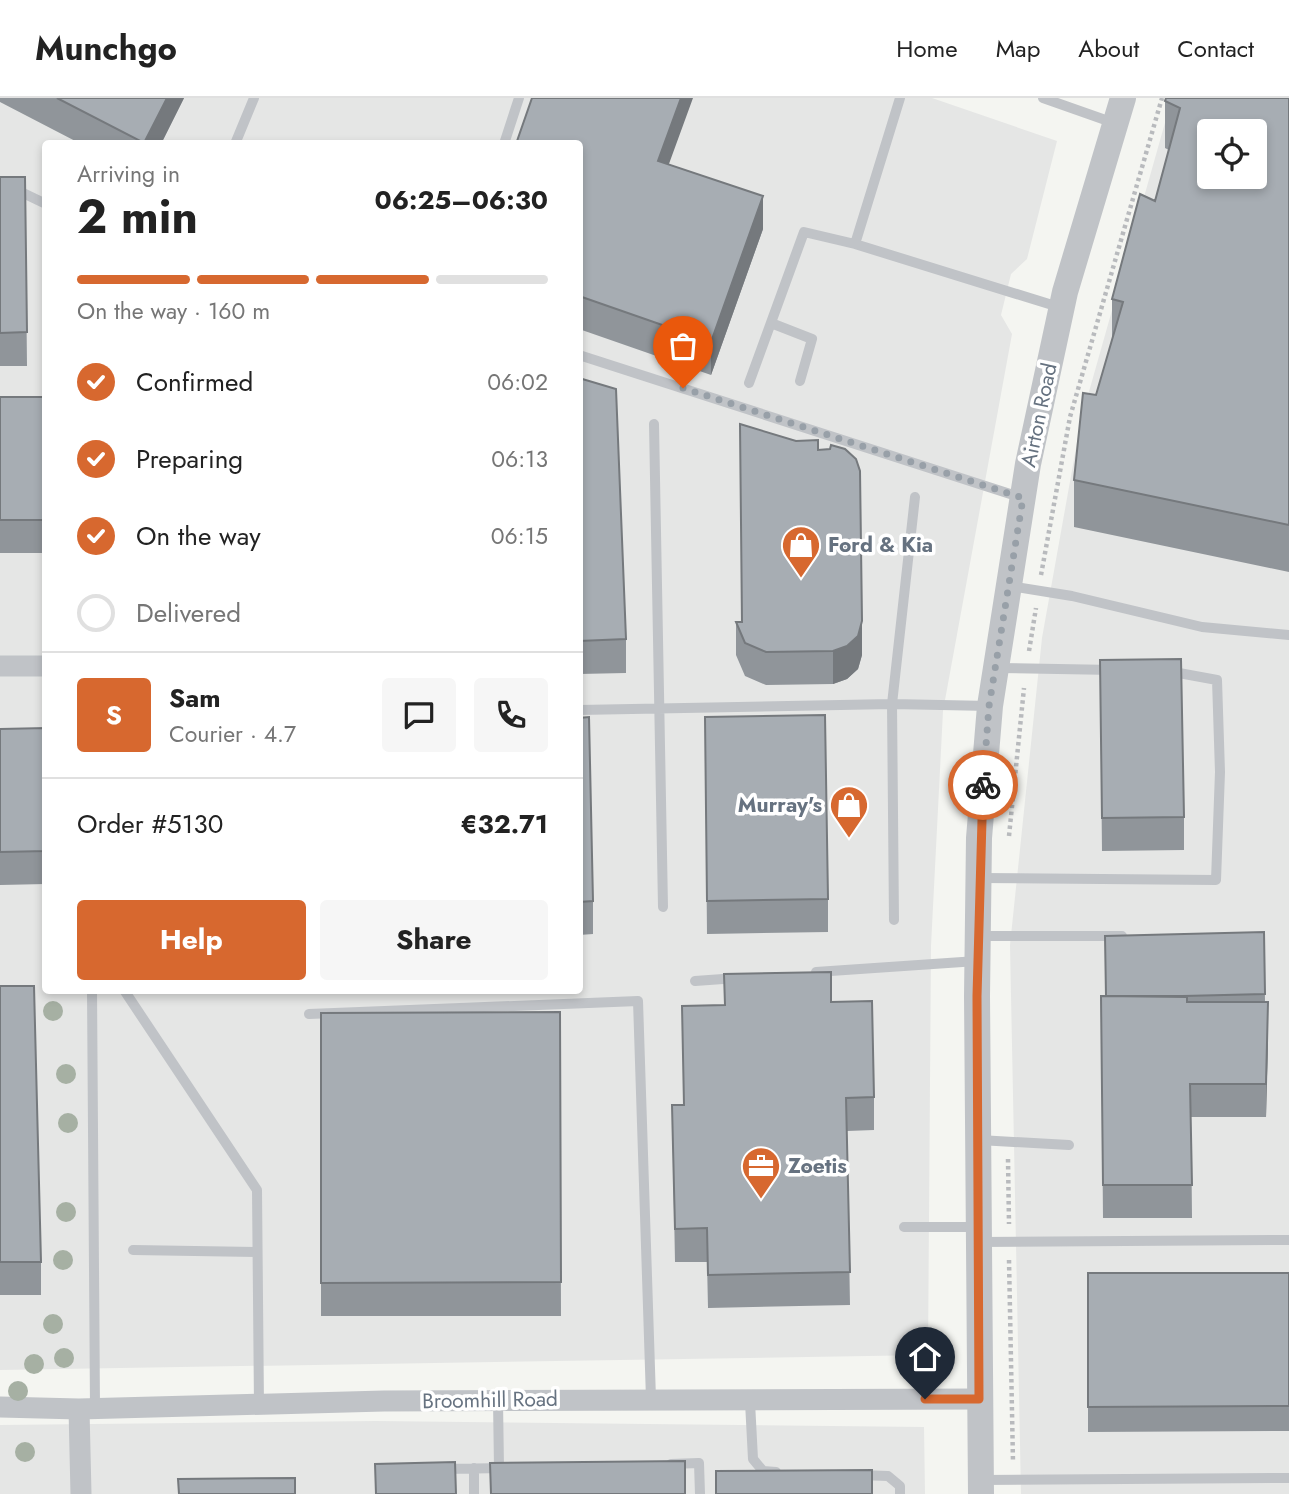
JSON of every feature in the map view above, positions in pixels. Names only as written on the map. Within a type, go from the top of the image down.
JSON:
[{"type":"street","name":"Airton Road","points":[[981,1487],[977,949],[992,878],[989,706],[1023,498],[1062,309],[1123,98]]},
{"type":"street","points":[[0,666],[42,666]]},
{"type":"street","name":"Broomhill Road","points":[[0,1407],[87,1409],[650,1399],[750,1402],[979,1399]]},
{"type":"street","points":[[80,1494],[87,1409]]},
{"type":"lane","points":[[237,140],[254,98]]},
{"type":"lane","points":[[505,140],[519,98]]},
{"type":"lane","points":[[855,244],[900,98]]},
{"type":"lane","points":[[1043,98],[1115,123]]},
{"type":"lane","points":[[0,183],[42,202]]},
{"type":"lane","points":[[749,383],[804,232],[855,244],[1062,309]]},
{"type":"lane","points":[[771,323],[812,339],[800,381]]},
{"type":"lane","points":[[583,356],[1023,498]]},
{"type":"lane","points":[[654,424],[663,907]]},
{"type":"lane","points":[[894,920],[892,704],[915,497]]},
{"type":"lane","points":[[1009,586],[1072,596],[1202,627],[1289,635]]},
{"type":"lane","points":[[996,668],[1131,670]]},
{"type":"lane","points":[[992,878],[1216,880],[1220,772],[1217,680],[1158,671]]},
{"type":"lane","points":[[583,709],[892,704],[989,706]]},
{"type":"lane","points":[[807,973],[977,949],[1137,936]]},
{"type":"lane","points":[[695,981],[751,977]]},
{"type":"lane","points":[[87,1409],[92,994]]},
{"type":"lane","points":[[127,994],[257,1190],[259,1406]]},
{"type":"lane","points":[[309,1014],[638,1001],[650,1399]]},
{"type":"lane","points":[[979,1140],[1069,1145]]},
{"type":"lane","points":[[904,1227],[979,1234],[1009,1242],[1289,1240]]},
{"type":"lane","points":[[132,1250],[257,1252]]},
{"type":"lane","points":[[498,1401],[499,1468]]},
{"type":"lane","points":[[750,1402],[753,1459],[763,1471],[791,1472]]},
{"type":"lane","points":[[659,1464],[699,1463],[699,1494]]},
{"type":"lane","points":[[434,1469],[512,1467]]},
{"type":"lane","points":[[474,1468],[474,1494]]},
{"type":"lane","points":[[846,1474],[888,1476],[900,1486],[900,1494]]},
{"type":"lane","points":[[981,1487],[1013,1479],[1289,1478]]},
{"type":"path","points":[[992,878],[1038,591],[1070,417],[1162,98]]},
{"type":"path","points":[[1008,1141],[1013,1479]]},
{"type":"shaded area","points":[[0,98],[932,98],[1057,141],[1027,259],[1011,274],[1001,315],[1012,334],[943,711],[931,946],[928,1355],[0,1370]]},
{"type":"shaded area","points":[[1172,98],[1289,98],[1289,1494],[1021,1494],[1010,945],[1042,638],[1081,420]]},
{"type":"shaded area","points":[[376,1421],[924,1427],[925,1494],[0,1494],[0,1425]]},
{"type":"building","points":[[57,98],[167,98],[146,140],[138,140]]},
{"type":"building","points":[[532,98],[681,98],[658,161],[763,196],[711,342],[583,297],[583,140],[517,140]]},
{"type":"building","points":[[1166,98],[1289,98],[1289,525],[1074,480],[1083,393],[1096,395],[1123,302],[1112,299],[1140,194],[1155,201],[1180,108],[1165,101]]},
{"type":"building","points":[[0,177],[25,177],[27,332],[0,333]]},
{"type":"building","points":[[583,379],[616,389],[626,639],[583,641]]},
{"type":"building","points":[[0,397],[42,397],[42,520],[0,520]]},
{"type":"building","name":"Ford & Kia","points":[[740,424],[796,441],[818,440],[818,450],[830,449],[831,445],[845,449],[856,459],[860,471],[862,621],[858,636],[847,646],[833,651],[766,652],[745,643],[736,622],[742,622]]},
{"type":"building","points":[[1181,659],[1184,817],[1102,818],[1100,660]]},
{"type":"building","points":[[825,715],[828,899],[707,901],[705,717]]},
{"type":"building","points":[[589,717],[593,901],[583,902],[583,718]]},
{"type":"building","points":[[42,728],[42,851],[0,852],[0,729]]},
{"type":"building","points":[[1264,932],[1265,994],[1106,996],[1105,936]]},
{"type":"building","name":"Zoetis","points":[[831,972],[831,1002],[872,1001],[874,1097],[846,1098],[850,1272],[708,1275],[707,1228],[675,1229],[672,1105],[684,1105],[682,1006],[725,1005],[724,974]]},
{"type":"building","points":[[0,986],[34,986],[41,1262],[0,1262]]},
{"type":"building","points":[[1101,996],[1187,997],[1187,1002],[1268,1002],[1266,1084],[1190,1084],[1192,1185],[1103,1185]]},
{"type":"building","points":[[560,1012],[561,1282],[321,1283],[321,1013]]},
{"type":"building","points":[[1088,1273],[1289,1273],[1289,1406],[1088,1407]]},
{"type":"building","points":[[685,1461],[685,1494],[491,1494],[490,1463]]},
{"type":"building","points":[[455,1462],[456,1494],[376,1494],[375,1464]]},
{"type":"building","points":[[872,1470],[872,1494],[716,1494],[716,1471]]},
{"type":"building","points":[[295,1478],[295,1494],[179,1494],[178,1479]]},
{"type":"way so far","points":[[683,388],[1023,498],[989,706],[983,785]]},
{"type":"place","name":"Ford & Kia","points":[[801,579]]},
{"type":"place","name":"Murray's","points":[[849,839]]},
{"type":"place","name":"Zoetis","points":[[761,1200]]},
{"type":"route","points":[[925,1399],[979,1399],[977,996],[979,838],[983,785]]}]
